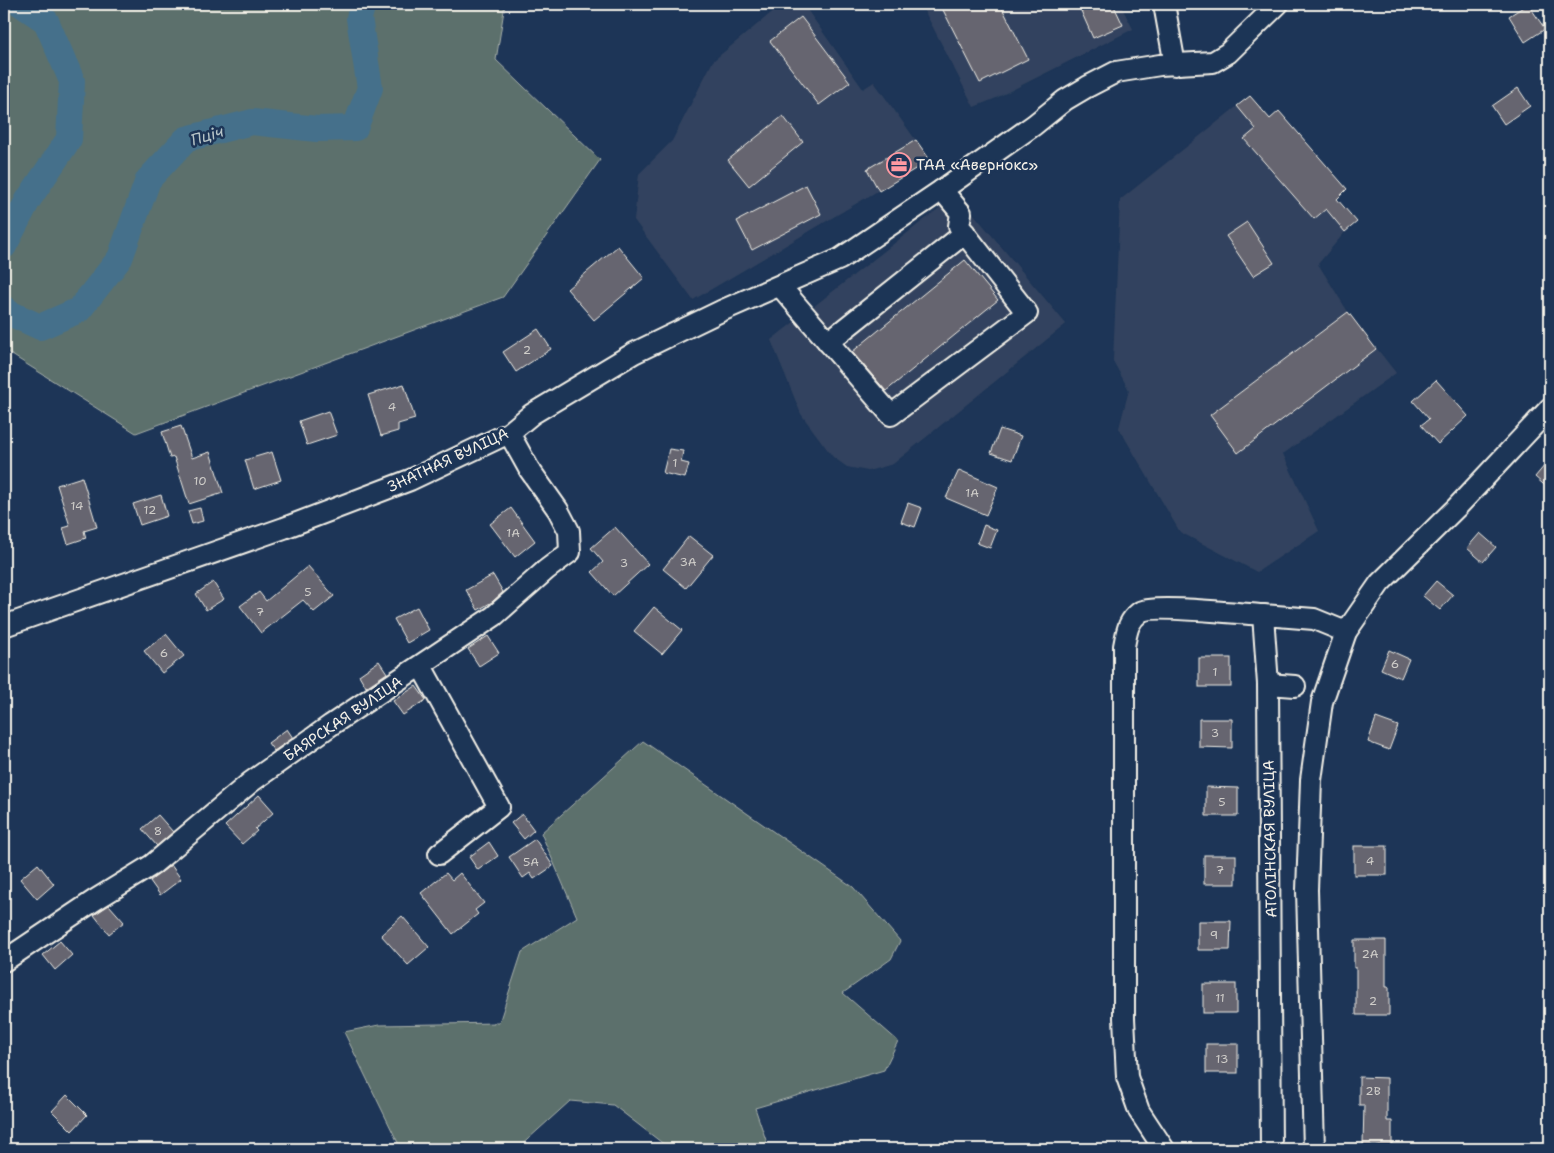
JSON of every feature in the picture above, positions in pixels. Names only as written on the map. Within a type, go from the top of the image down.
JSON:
[{"type":"street","points":[[1164,4],[1175,65]]},
{"type":"street","name":"ЗНАТНАЯ ВУЛІЦА","points":[[4,626],[284,528],[410,480],[509,433],[532,414],[634,353],[721,311],[840,259],[1034,125],[1065,100],[1087,87],[1116,72],[1144,67],[1213,62],[1228,53],[1278,4]]},
{"type":"street","points":[[780,286],[892,415],[1027,313],[959,226],[961,213],[942,190]]},
{"type":"street","points":[[828,342],[965,233]]},
{"type":"street","points":[[1314,1149],[1308,890],[1311,780],[1322,702],[1346,632],[1380,583],[1457,507],[1550,408]]},
{"type":"street","name":"БАЯРСКАЯ ВУЛІЦА","points":[[4,961],[94,900],[152,865],[251,782],[331,725],[494,616],[546,570],[570,552],[569,531],[558,510],[529,469],[509,433]]},
{"type":"street","points":[[1164,1149],[1139,1111],[1126,1077],[1124,1018],[1124,646],[1129,624],[1141,611],[1166,608],[1314,619],[1346,632]]},
{"type":"street","name":"АТОЛІНСКАЯ ВУЛІЦА","points":[[1263,615],[1268,684],[1272,1149]]},
{"type":"street","points":[[421,666],[499,807],[439,854]]},
{"type":"street","points":[[1268,684],[1295,686]]},
{"type":"shaded area","name":"ТАА «Авернокс»","points":[[782,4],[803,4],[863,89],[874,82],[930,160],[693,300],[634,220],[639,174],[672,141],[713,61]]},
{"type":"shaded area","points":[[921,4],[1120,4],[1133,29],[994,99],[974,107]]},
{"type":"shaded area","points":[[1250,96],[1270,118],[1279,111],[1347,189],[1337,199],[1345,232],[1318,264],[1348,312],[1396,373],[1283,454],[1319,531],[1257,572],[1180,532],[1119,428],[1129,390],[1113,361],[1120,200]]},
{"type":"shaded area","points":[[957,194],[1066,324],[893,464],[868,471],[847,467],[833,457],[801,414],[771,340]]},
{"type":"green space","points":[[4,4],[505,4],[496,60],[600,160],[503,297],[136,433],[4,350]]},
{"type":"green space","points":[[643,741],[853,887],[900,941],[891,959],[843,993],[898,1041],[884,1070],[755,1108],[769,1149],[670,1149],[613,1105],[570,1101],[517,1149],[401,1149],[344,1032],[379,1025],[499,1023],[522,952],[577,917],[541,833]]},
{"type":"building","points":[[940,4],[1000,4],[1028,59],[980,83]]},
{"type":"building","points":[[1078,4],[1113,4],[1123,25],[1093,38]]},
{"type":"building","points":[[1528,4],[1545,29],[1525,42],[1509,16]]},
{"type":"building","points":[[801,17],[850,82],[819,105],[770,41]]},
{"type":"building","points":[[1518,88],[1530,106],[1504,124],[1492,106]]},
{"type":"building","points":[[1250,96],[1270,119],[1279,111],[1347,189],[1337,199],[1357,222],[1345,232],[1326,209],[1314,219],[1244,139],[1256,129],[1237,106]]},
{"type":"building","points":[[783,116],[803,142],[749,186],[728,160]]},
{"type":"building","name":"ТАА «Авернокс»","points":[[916,140],[930,160],[879,191],[867,169]]},
{"type":"building","points":[[806,185],[821,214],[752,250],[737,221]]},
{"type":"building","points":[[1247,222],[1274,263],[1253,276],[1226,236]]},
{"type":"building","points":[[618,246],[644,278],[594,320],[567,289]]},
{"type":"building","points":[[965,260],[998,300],[886,391],[852,352]]},
{"type":"building","points":[[1348,312],[1376,349],[1238,453],[1210,415]]},
{"type":"building","points":[[538,329],[551,349],[516,372],[503,352]]},
{"type":"building","points":[[1436,380],[1468,416],[1438,444],[1421,425],[1429,419],[1413,401]]},
{"type":"building","points":[[404,384],[415,419],[398,424],[398,431],[381,436],[368,395]]},
{"type":"building","points":[[328,411],[337,435],[307,445],[299,421]]},
{"type":"building","points":[[181,426],[192,458],[210,452],[223,493],[189,504],[174,457],[170,458],[162,432]]},
{"type":"building","points":[[1000,429],[1021,436],[1012,460],[991,453]]},
{"type":"building","points":[[669,449],[683,451],[681,462],[689,464],[685,478],[663,473]]},
{"type":"building","points":[[272,452],[281,480],[254,489],[245,460]]},
{"type":"building","points":[[1550,459],[1550,490],[1535,477]]},
{"type":"building","points":[[959,470],[998,487],[986,515],[946,498]]},
{"type":"building","points":[[82,477],[97,527],[84,531],[86,538],[68,544],[63,528],[70,526],[57,485]]},
{"type":"building","points":[[161,495],[167,516],[140,525],[133,504]]},
{"type":"building","points":[[908,503],[922,508],[915,527],[901,522]]},
{"type":"building","points":[[200,508],[203,521],[192,524],[188,511]]},
{"type":"building","points":[[511,508],[535,541],[515,557],[490,524]]},
{"type":"building","points":[[984,525],[997,530],[990,548],[977,543]]},
{"type":"building","points":[[615,527],[648,564],[613,596],[592,572],[603,562],[591,548]]},
{"type":"building","points":[[1480,533],[1496,547],[1483,562],[1467,548]]},
{"type":"building","points":[[689,536],[713,555],[686,588],[663,569]]},
{"type":"building","points":[[308,566],[334,596],[314,612],[303,600],[261,633],[240,606],[259,592],[266,601]]},
{"type":"building","points":[[493,575],[503,592],[492,602],[478,610],[466,590]]},
{"type":"building","points":[[1436,581],[1453,595],[1440,610],[1423,596]]},
{"type":"building","points":[[213,582],[224,599],[206,610],[196,594]]},
{"type":"building","points":[[417,607],[429,630],[407,643],[394,619]]},
{"type":"building","points":[[654,607],[682,630],[662,654],[634,631]]},
{"type":"building","points":[[166,634],[184,656],[162,673],[144,651]]},
{"type":"building","points":[[488,636],[499,653],[479,666],[468,649]]},
{"type":"building","points":[[1389,650],[1409,659],[1401,678],[1381,669]]},
{"type":"building","points":[[1199,658],[1231,658],[1231,687],[1199,687]]},
{"type":"building","points":[[379,661],[387,673],[366,687],[359,675]]},
{"type":"building","points":[[416,686],[426,700],[403,715],[393,701]]},
{"type":"building","points":[[1376,718],[1398,726],[1389,750],[1368,742]]},
{"type":"building","points":[[1199,719],[1232,719],[1232,748],[1199,747]]},
{"type":"building","points":[[287,729],[293,738],[274,751],[268,743]]},
{"type":"building","points":[[1206,787],[1238,788],[1238,816],[1206,816]]},
{"type":"building","points":[[259,795],[274,812],[242,844],[225,826]]},
{"type":"building","points":[[522,814],[534,830],[524,839],[511,823]]},
{"type":"building","points":[[158,815],[173,832],[157,846],[142,829]]},
{"type":"building","points":[[535,839],[553,866],[534,879],[530,873],[523,878],[509,857]]},
{"type":"building","points":[[489,842],[498,856],[478,870],[469,857]]},
{"type":"building","points":[[1354,846],[1387,846],[1387,875],[1354,875]]},
{"type":"building","points":[[1204,855],[1236,855],[1236,884],[1204,884]]},
{"type":"building","points":[[38,864],[54,884],[37,899],[20,879]]},
{"type":"building","points":[[171,865],[181,879],[160,895],[150,881]]},
{"type":"building","points":[[446,873],[452,880],[460,873],[484,903],[475,910],[478,914],[453,934],[421,893]]},
{"type":"building","points":[[109,905],[124,922],[109,934],[94,915]]},
{"type":"building","points":[[402,916],[429,947],[408,965],[381,935]]},
{"type":"building","points":[[1198,921],[1231,921],[1230,950],[1198,950]]},
{"type":"building","points":[[1354,940],[1386,940],[1386,987],[1389,987],[1389,1015],[1356,1015]]},
{"type":"building","points":[[60,941],[72,955],[55,970],[43,955]]},
{"type":"building","points":[[1203,984],[1236,984],[1236,1013],[1203,1013]]},
{"type":"building","points":[[1206,1044],[1238,1044],[1238,1073],[1206,1073]]},
{"type":"building","points":[[1359,1077],[1387,1078],[1387,1121],[1392,1121],[1392,1145],[1363,1145],[1364,1105],[1359,1105]]},
{"type":"building","points":[[67,1095],[87,1115],[72,1131],[52,1111]]},
{"type":"waterway","name":"Пціч","points":[[4,246],[28,200],[69,139],[72,81],[46,21],[21,4]]},
{"type":"waterway","name":"Пціч","points":[[4,308],[5,311],[40,327],[79,310],[120,258],[148,180],[186,139],[252,122],[317,129],[355,128],[370,88],[359,18],[363,4]]},
{"type":"waterway","points":[[4,311],[4,329]]},
{"type":"waterway","points":[[4,503],[5,512]]},
{"type":"place","name":"ТАА «Авернокс»","points":[[899,165]]}]
